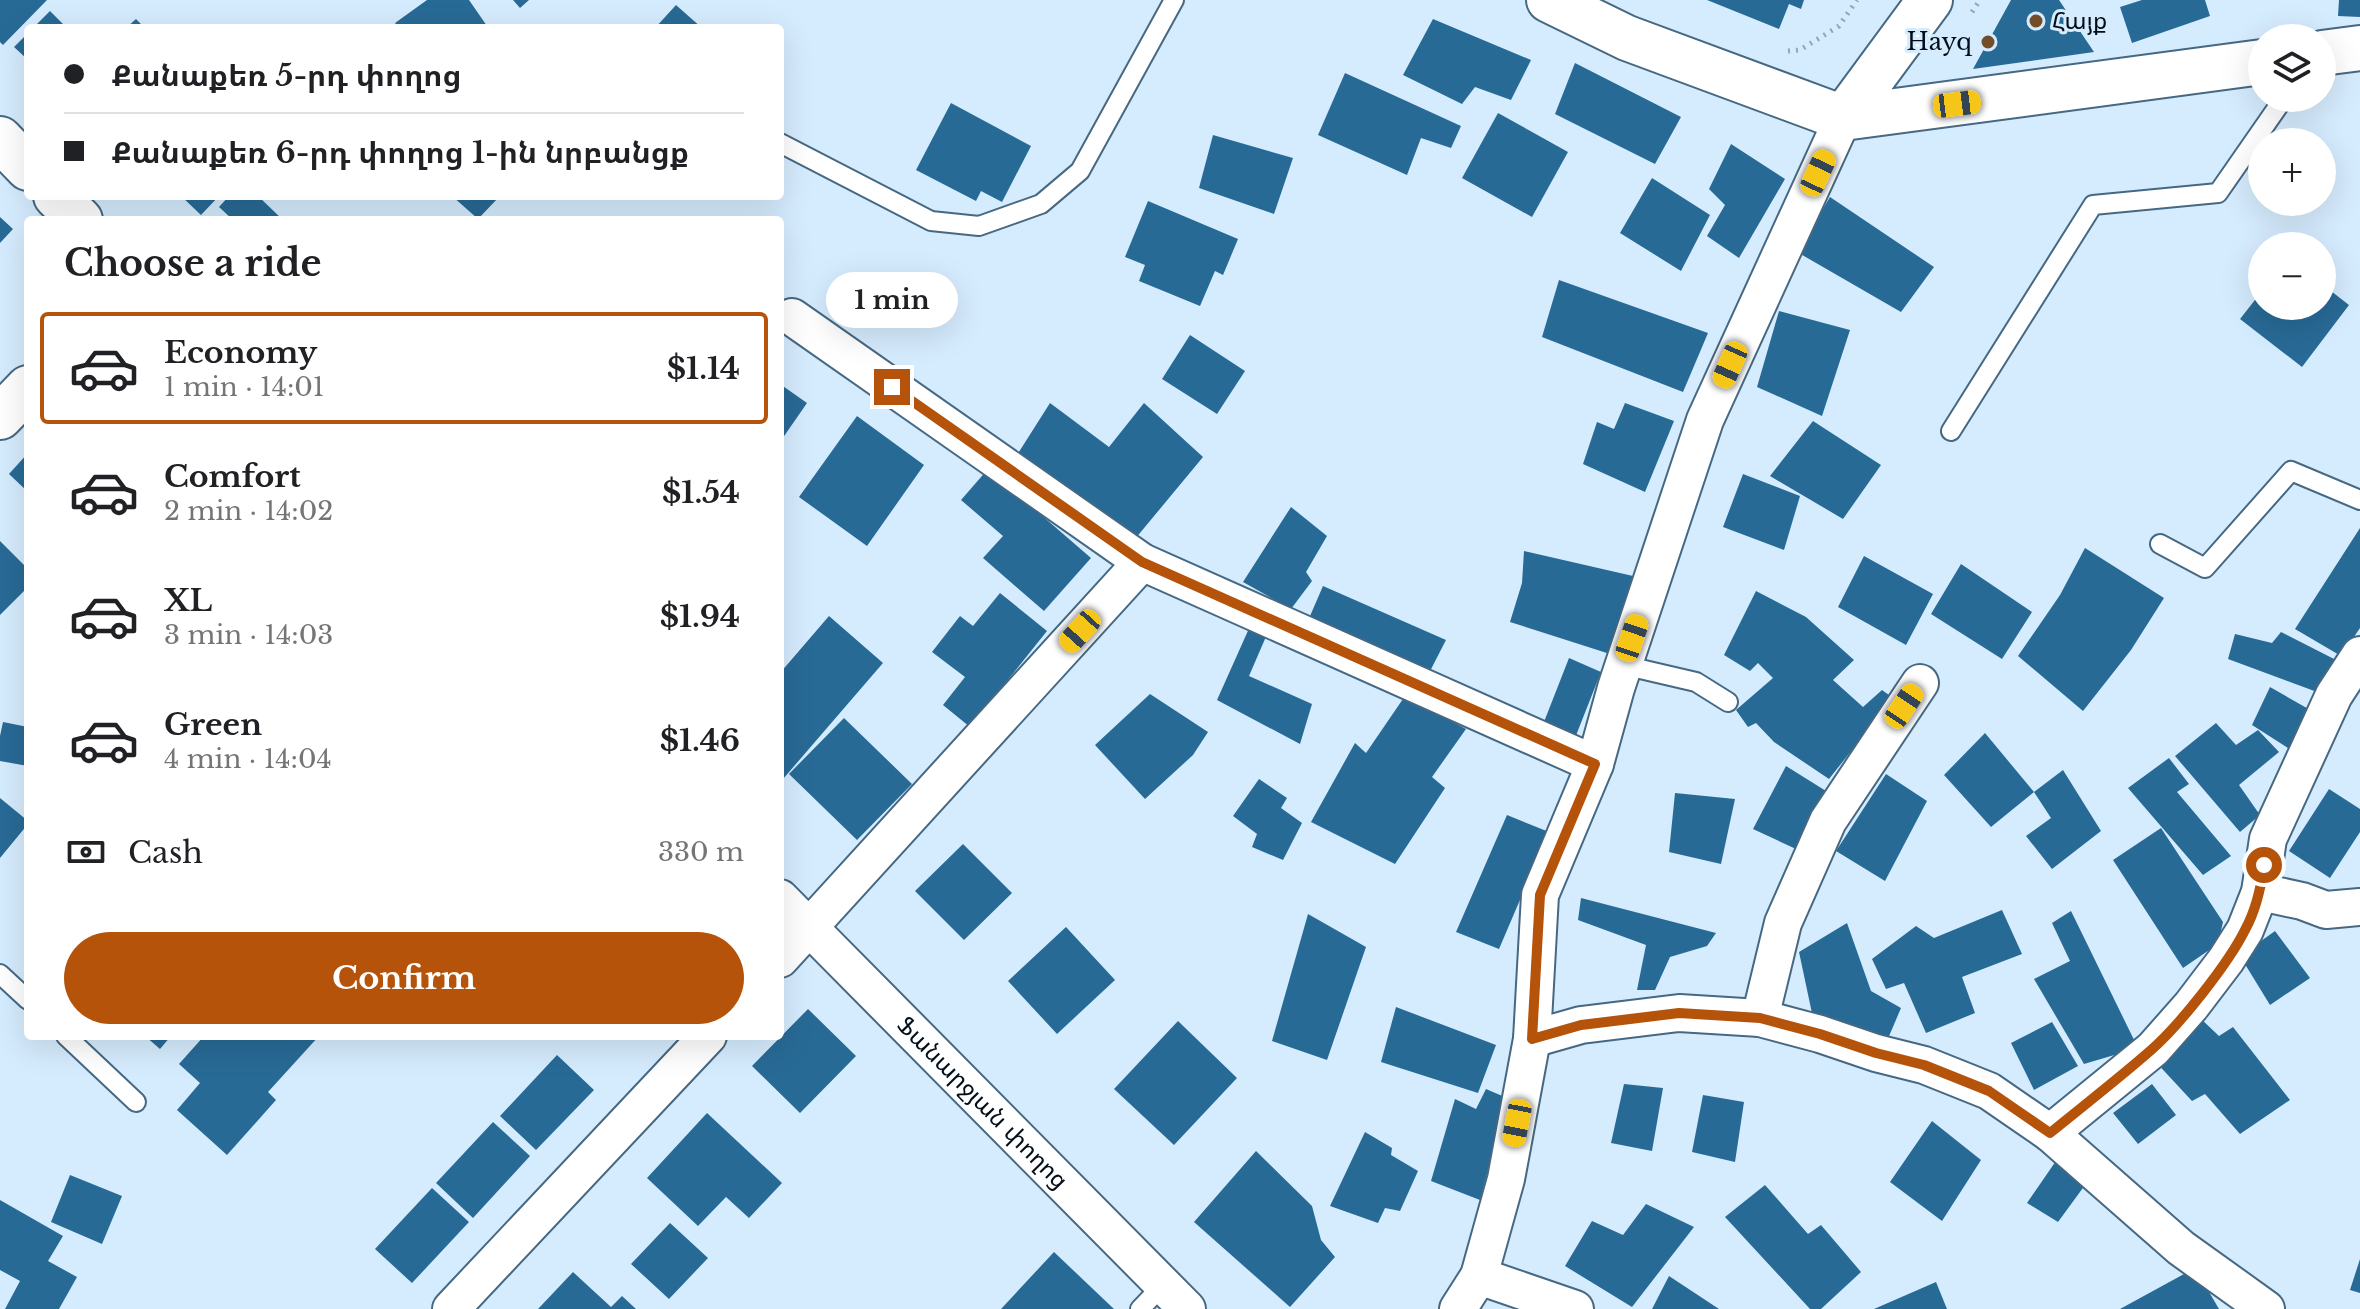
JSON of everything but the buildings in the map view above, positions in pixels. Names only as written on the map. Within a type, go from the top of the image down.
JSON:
[{"type":"main road","points":[[1549,0],[1627,38],[1854,117],[2248,64]]},
{"type":"main road","points":[[1854,117],[1930,0]]},
{"type":"main road","points":[[1854,117],[1952,0]]},
{"type":"main road","points":[[2336,51],[2360,48]]},
{"type":"main road","points":[[0,139],[24,164]]},
{"type":"main road","points":[[60,200],[76,216]]},
{"type":"main road","points":[[0,417],[24,392]]},
{"type":"street","points":[[1458,1309],[1479,1276],[1506,1179],[1532,1039],[1540,895],[1595,764],[1623,665],[1705,420],[1854,117]]},
{"type":"street","points":[[792,317],[1142,562],[1595,764]]},
{"type":"street","points":[[784,955],[1142,562]]},
{"type":"street","points":[[2050,1133],[2153,1049],[2226,960],[2245,930],[2260,892],[2268,839],[2334,695],[2360,655]]},
{"type":"street","points":[[1760,1018],[1783,923],[1828,821],[1920,683]]},
{"type":"street","points":[[2260,892],[2326,910],[2360,907]]},
{"type":"street","name":"Ֆանարջյան փողոց","points":[[784,902],[1163,1301]]},
{"type":"street","points":[[1532,1039],[1581,1025],[1679,1013],[1760,1018],[1924,1065],[1989,1091],[2050,1133],[2181,1248],[2266,1309]]},
{"type":"street","points":[[451,1309],[704,1040]]},
{"type":"street","points":[[1479,1276],[1575,1309]]},
{"type":"lane","points":[[784,145],[931,221],[979,226],[1041,204],[1080,171],[1174,0]]},
{"type":"lane","points":[[1951,431],[2093,205],[2218,193],[2274,112]]},
{"type":"lane","points":[[2160,544],[2205,568],[2291,471],[2360,500]]},
{"type":"lane","points":[[1623,665],[1696,682],[1728,702]]},
{"type":"lane","points":[[0,974],[24,996]]},
{"type":"lane","points":[[70,1040],[136,1102]]},
{"type":"path","points":[[1778,51],[1800,50],[1839,26],[1857,0]]},
{"type":"place","name":"Հայք","points":[[2036,21]]},
{"type":"place","name":"Hayq","points":[[1988,42]]},
{"type":"route","points":[[892,387],[1142,562],[1595,764],[1540,895],[1532,1039],[1581,1025],[1679,1013],[1760,1018],[1924,1065],[1989,1091],[2050,1133],[2153,1049],[2191,1006],[2245,930],[2260,892],[2264,865]]}]
